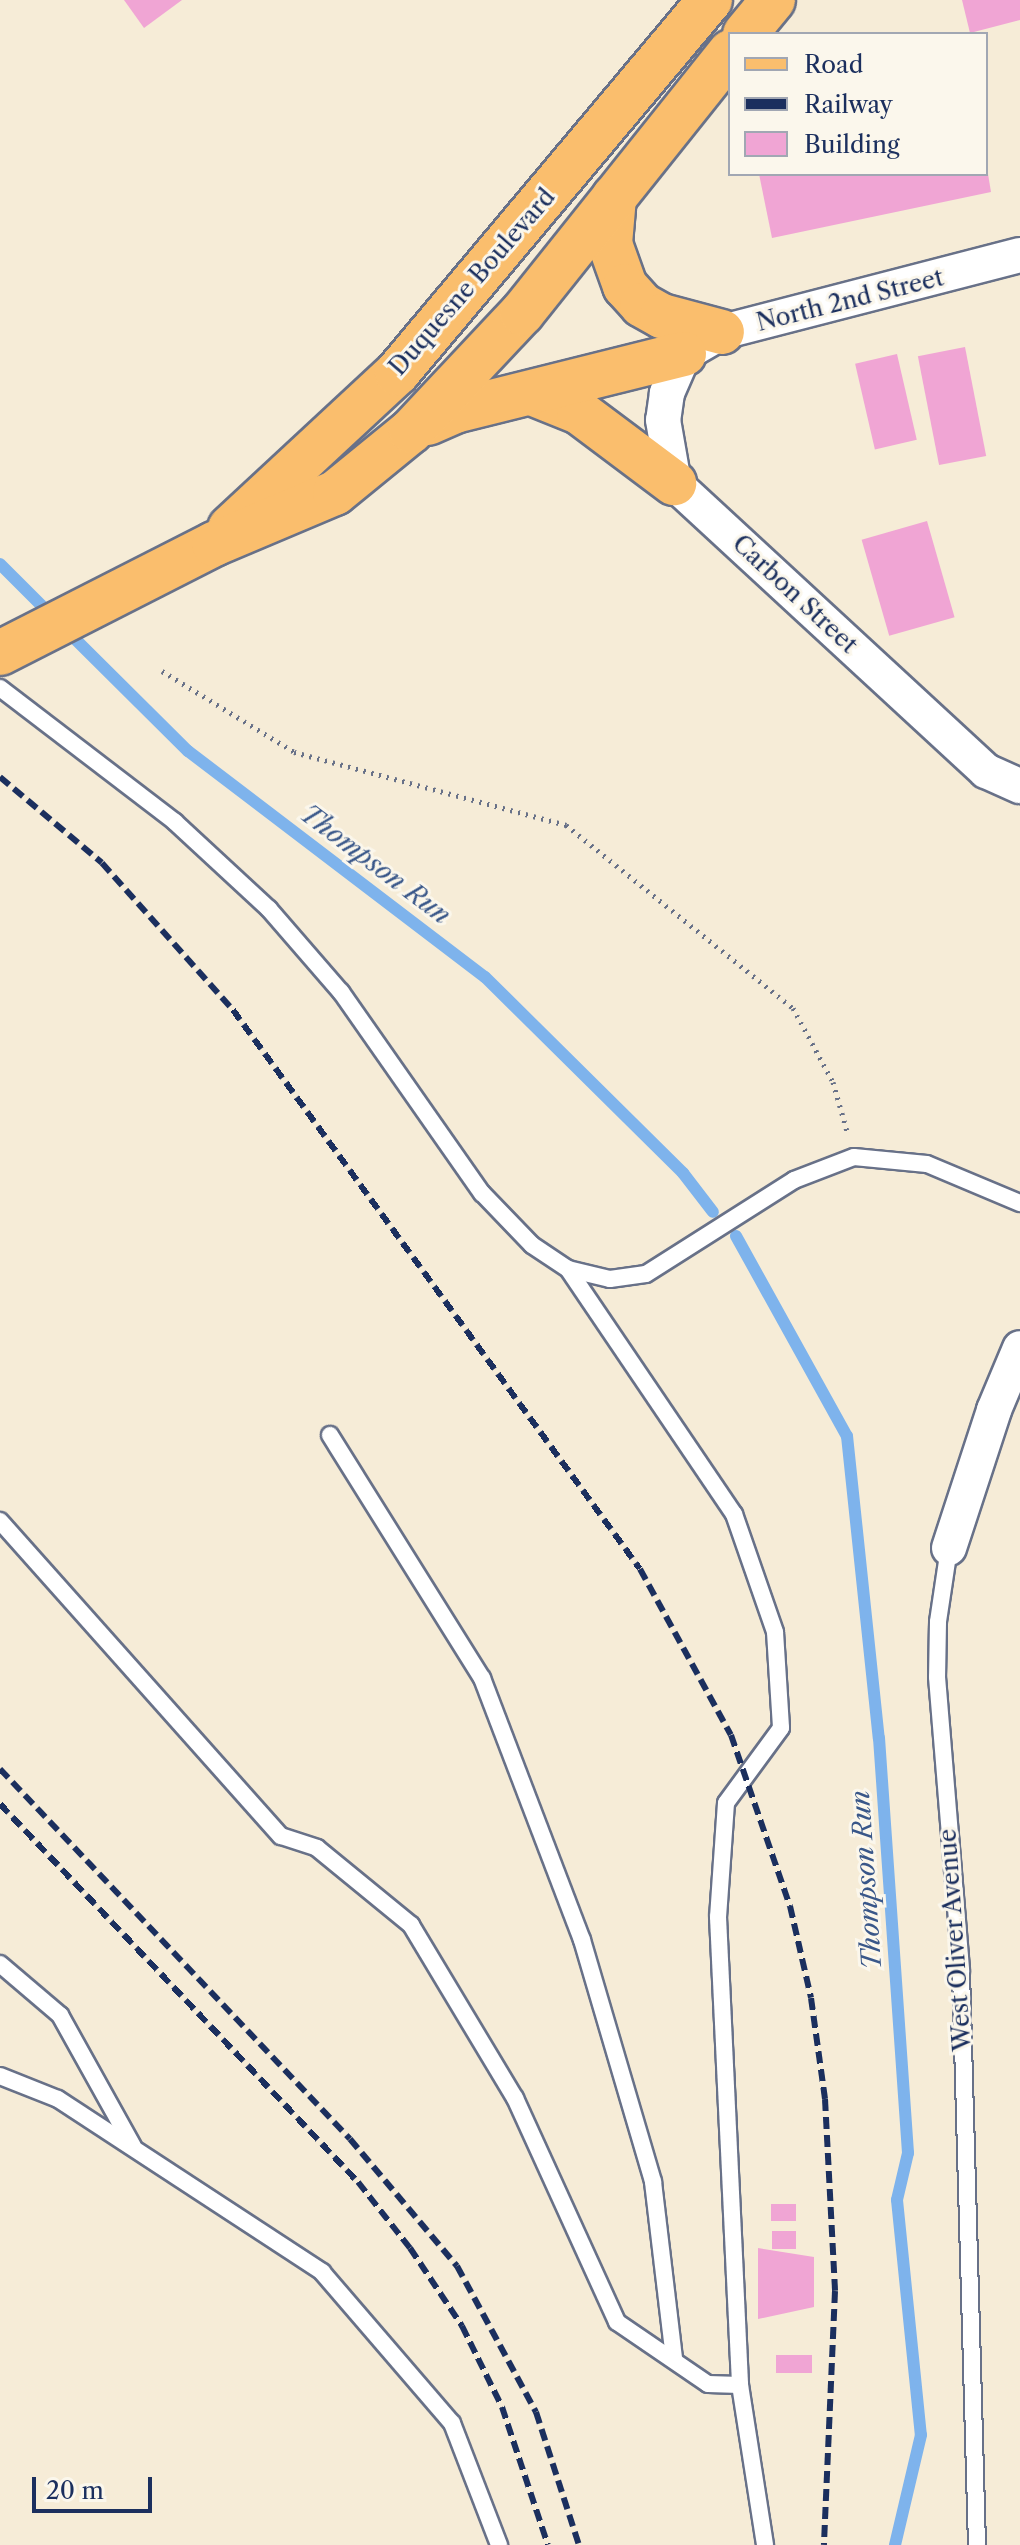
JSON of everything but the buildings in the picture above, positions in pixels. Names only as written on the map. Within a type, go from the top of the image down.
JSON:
[{"type":"main road","name":"Duquesne Boulevard","points":[[214,544],[308,450],[397,373],[710,0]]},
{"type":"main road","points":[[747,32],[773,0]]},
{"type":"main road","name":"Duquesne Boulevard","points":[[0,653],[214,544],[335,493],[411,431],[522,313],[728,54]]},
{"type":"main road","points":[[614,197],[610,244],[625,286],[642,305],[662,316],[722,332]]},
{"type":"main road","points":[[411,431],[455,411],[684,354]]},
{"type":"main road","points":[[532,393],[579,412],[674,483]]},
{"type":"street","name":"North 2nd Street","points":[[684,354],[722,332],[1020,255]]},
{"type":"street","points":[[674,483],[663,420],[667,393],[684,354]]},
{"type":"street","name":"Carbon Street","points":[[674,483],[986,771],[1020,786]]},
{"type":"street","name":"West Oliver Avenue","points":[[949,1548],[979,1452],[1020,1348]]},
{"type":"lane","points":[[0,688],[175,822],[269,909],[341,992],[482,1193],[532,1245],[568,1269],[610,1279],[646,1274],[794,1180],[854,1157],[927,1164],[1020,1203]]},
{"type":"lane","points":[[568,1269],[734,1514],[775,1632],[781,1728],[726,1803],[718,1917],[740,2385],[765,2545]]},
{"type":"lane","points":[[330,1435],[482,1678],[582,1940],[653,2182],[674,2358]]},
{"type":"lane","points":[[0,1521],[281,1836],[317,1848],[411,1925],[515,2098],[617,2322],[708,2384],[740,2385]]},
{"type":"lane","name":"West Oliver Avenue","points":[[949,1548],[938,1622],[937,1677],[962,1987],[977,2545]]},
{"type":"lane","points":[[0,1964],[60,2015],[136,2150]]},
{"type":"lane","points":[[0,2076],[58,2099],[322,2272],[452,2423],[499,2545]]},
{"type":"path","points":[[162,671],[294,752],[566,825],[793,1008],[833,1082],[854,1157]]},
{"type":"waterway","name":"Thompson Run","points":[[0,564],[53,617]]},
{"type":"waterway","name":"Thompson Run","points":[[66,630],[188,751],[485,977],[683,1173],[713,1212]]},
{"type":"waterway","name":"Thompson Run","points":[[736,1236],[847,1436],[879,1738],[908,2153],[897,2200],[921,2435],[895,2545]]},
{"type":"railway","points":[[0,777],[102,863],[233,1010],[640,1569],[731,1735],[790,1906],[811,1998],[825,2099],[835,2291],[824,2545]]},
{"type":"railway","points":[[0,1769],[350,2139],[457,2266],[536,2412],[579,2545]]},
{"type":"railway","points":[[0,1804],[358,2182],[410,2248],[462,2326],[502,2407],[548,2545]]}]
